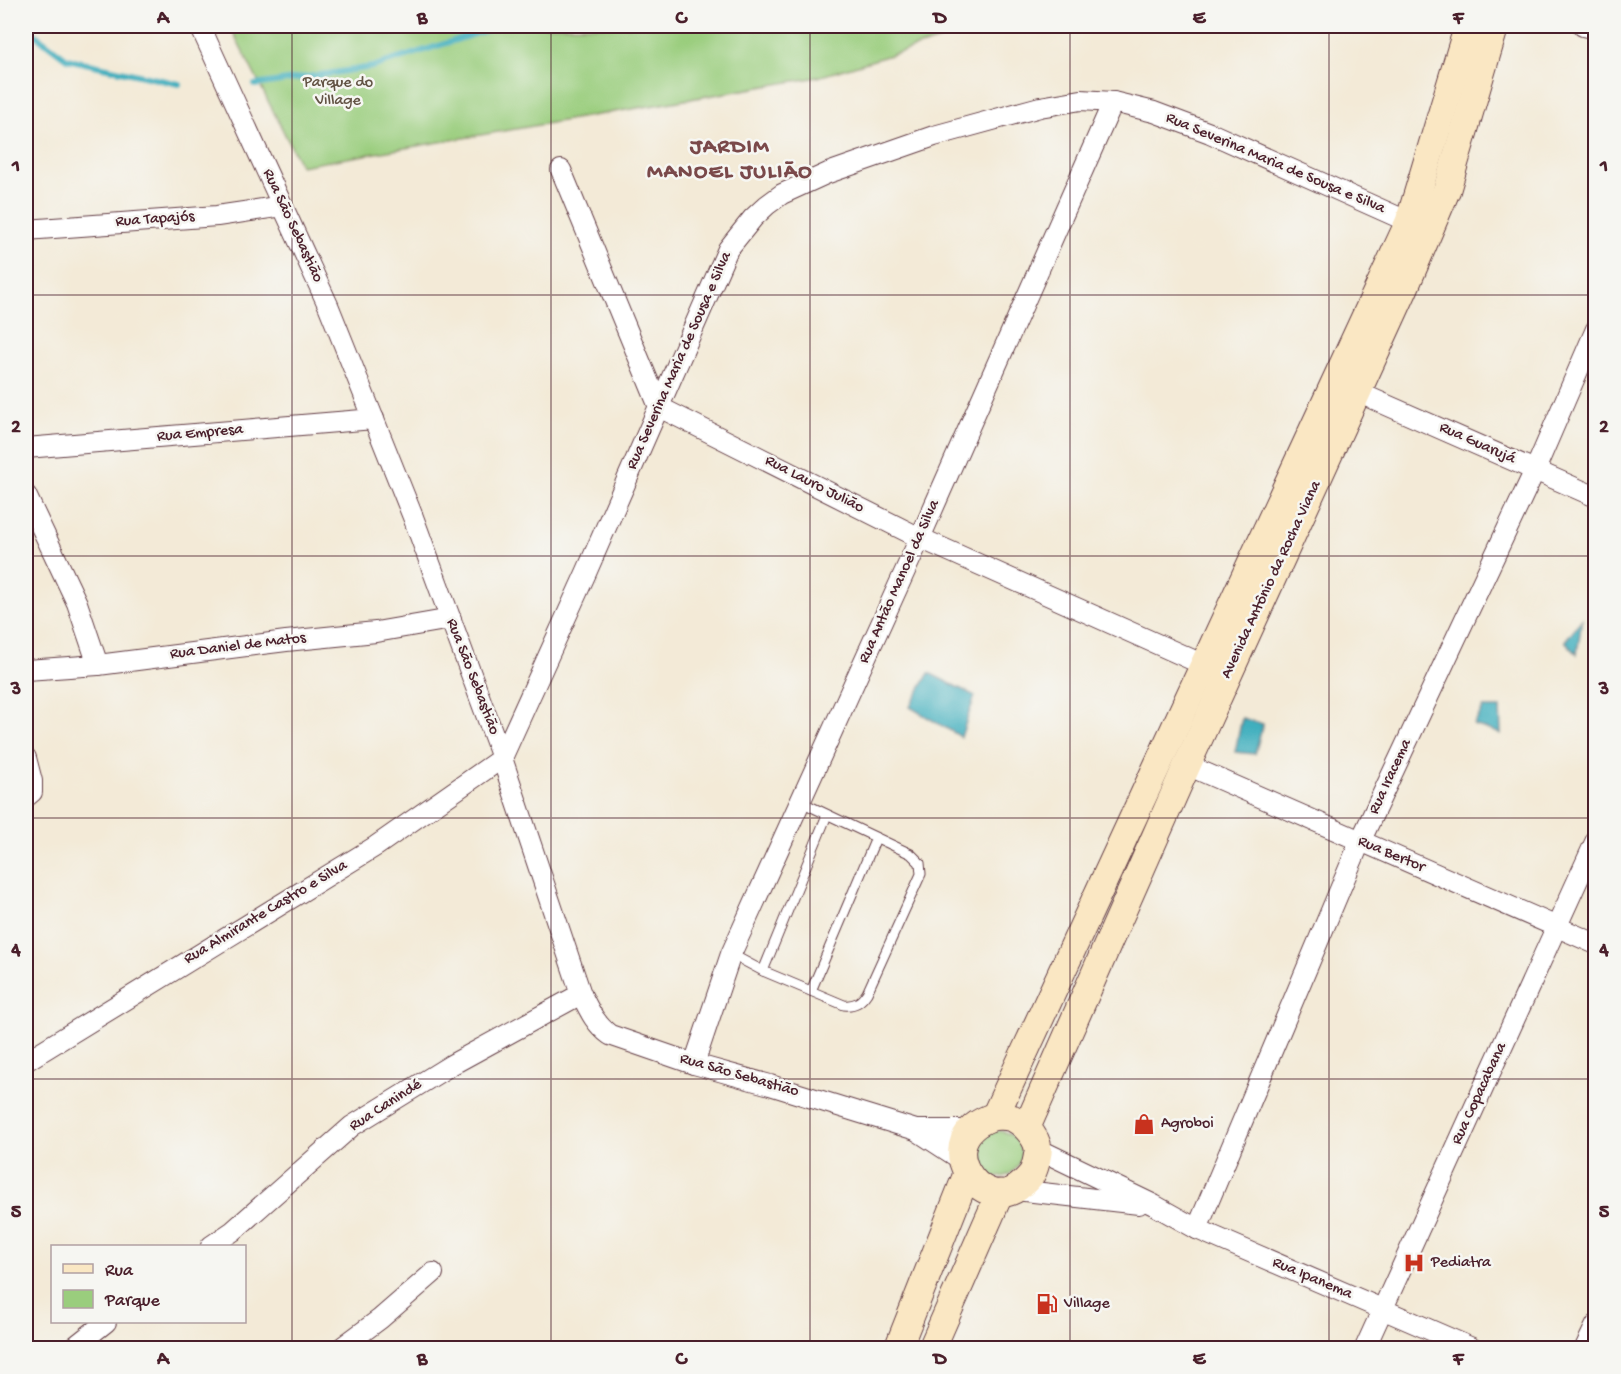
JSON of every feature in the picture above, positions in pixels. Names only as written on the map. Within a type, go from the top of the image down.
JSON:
[{"type":"main road","name":"Avenida Antônio da Rocha Viana","points":[[994,1116],[1409,222],[1468,26]]},
{"type":"main road","name":"Avenida Antônio da Rocha Viana","points":[[1033,1138],[1187,765],[1447,189],[1495,26]]},
{"type":"main road","points":[[937,1347],[1008,1192],[1034,1173],[1033,1138],[1011,1117],[994,1116],[983,1120],[970,1130],[960,1149],[965,1167],[981,1188],[1008,1192]]},
{"type":"main road","points":[[898,1348],[965,1167]]},
{"type":"street","name":"Rua São Sebastião","points":[[200,26],[328,306],[374,419],[502,758],[581,994],[599,1027],[610,1035],[694,1064],[916,1130],[970,1130]]},
{"type":"street","points":[[1583,26],[1596,29]]},
{"type":"street","name":"Rua Severina Maria de Sousa e Silva","points":[[502,758],[728,249],[753,218],[782,194],[828,173],[934,136],[1013,114],[1081,100],[1113,102],[1154,112],[1210,133],[1409,222]]},
{"type":"street","name":"Rua Antão Manoel da Silva","points":[[694,1064],[732,954],[1113,102]]},
{"type":"street","points":[[561,170],[659,407]]},
{"type":"street","name":"Rua Tapajós","points":[[26,230],[217,216],[283,206]]},
{"type":"street","name":"Rua Iracema","points":[[1197,1229],[1360,842],[1535,470],[1596,329]]},
{"type":"street","name":"Rua Guarujá","points":[[1357,392],[1596,497]]},
{"type":"street","name":"Rua Lauro Julião","points":[[659,407],[920,537],[1204,665]]},
{"type":"street","name":"Rua Empresa","points":[[26,448],[374,419]]},
{"type":"street","points":[[26,495],[77,603],[98,665]]},
{"type":"street","name":"Rua Daniel de Matos","points":[[26,670],[98,665],[376,632],[451,620]]},
{"type":"street","points":[[26,758],[32,781],[32,792],[26,797]]},
{"type":"street","name":"Rua Almirante Castro e Silva","points":[[26,1061],[376,846],[502,758]]},
{"type":"street","name":"Rua Bertor","points":[[1187,765],[1596,944]]},
{"type":"street","name":"Rua Copacabana","points":[[1365,1348],[1596,840]]},
{"type":"street","name":"Rua Canindé","points":[[212,1245],[233,1231],[352,1126],[452,1065],[581,994]]},
{"type":"street","name":"Rua São Sebastião","points":[[916,1130],[965,1167]]},
{"type":"street","name":"Rua Ipanema","points":[[1033,1138],[1197,1229],[1472,1348]]},
{"type":"street","name":"Rua Ipanema","points":[[1008,1192],[1154,1205]]},
{"type":"street","points":[[341,1348],[380,1319],[434,1273]]},
{"type":"street","points":[[73,1348],[105,1323]]},
{"type":"street","points":[[1585,1348],[1596,1325]]},
{"type":"lane","points":[[732,954],[763,971],[844,1005],[853,1005],[862,1001],[921,874],[918,859],[801,802]]},
{"type":"lane","points":[[763,971],[827,815]]},
{"type":"lane","points":[[811,991],[876,838]]},
{"type":"green space","name":"Parque do Village","points":[[230,26],[986,26],[818,77],[301,166]]},
{"type":"green space","points":[[998,1131],[1007,1132],[1015,1137],[1020,1145],[1020,1163],[1015,1171],[1007,1176],[998,1177],[989,1176],[981,1171],[976,1163],[975,1154],[976,1145],[981,1137],[989,1132]]},
{"type":"water","points":[[1582,619],[1577,654],[1565,641]]},
{"type":"water","points":[[929,673],[975,696],[961,737],[910,707]]},
{"type":"water","points":[[1483,708],[1500,708],[1501,734],[1474,725]]},
{"type":"water","points":[[1242,718],[1263,724],[1255,754],[1235,752]]},
{"type":"waterway","points":[[255,85],[372,67],[500,26]]},
{"type":"waterway","points":[[26,28],[67,59],[179,84]]},
{"type":"place","name":"Agroboi","points":[[1144,1124]]},
{"type":"place","name":"Pediatra","points":[[1414,1263]]},
{"type":"place","name":"Village","points":[[1047,1304]]},
{"type":"district","name":"JARDIM MANOEL JULIÃO","points":[[730,160]]}]
